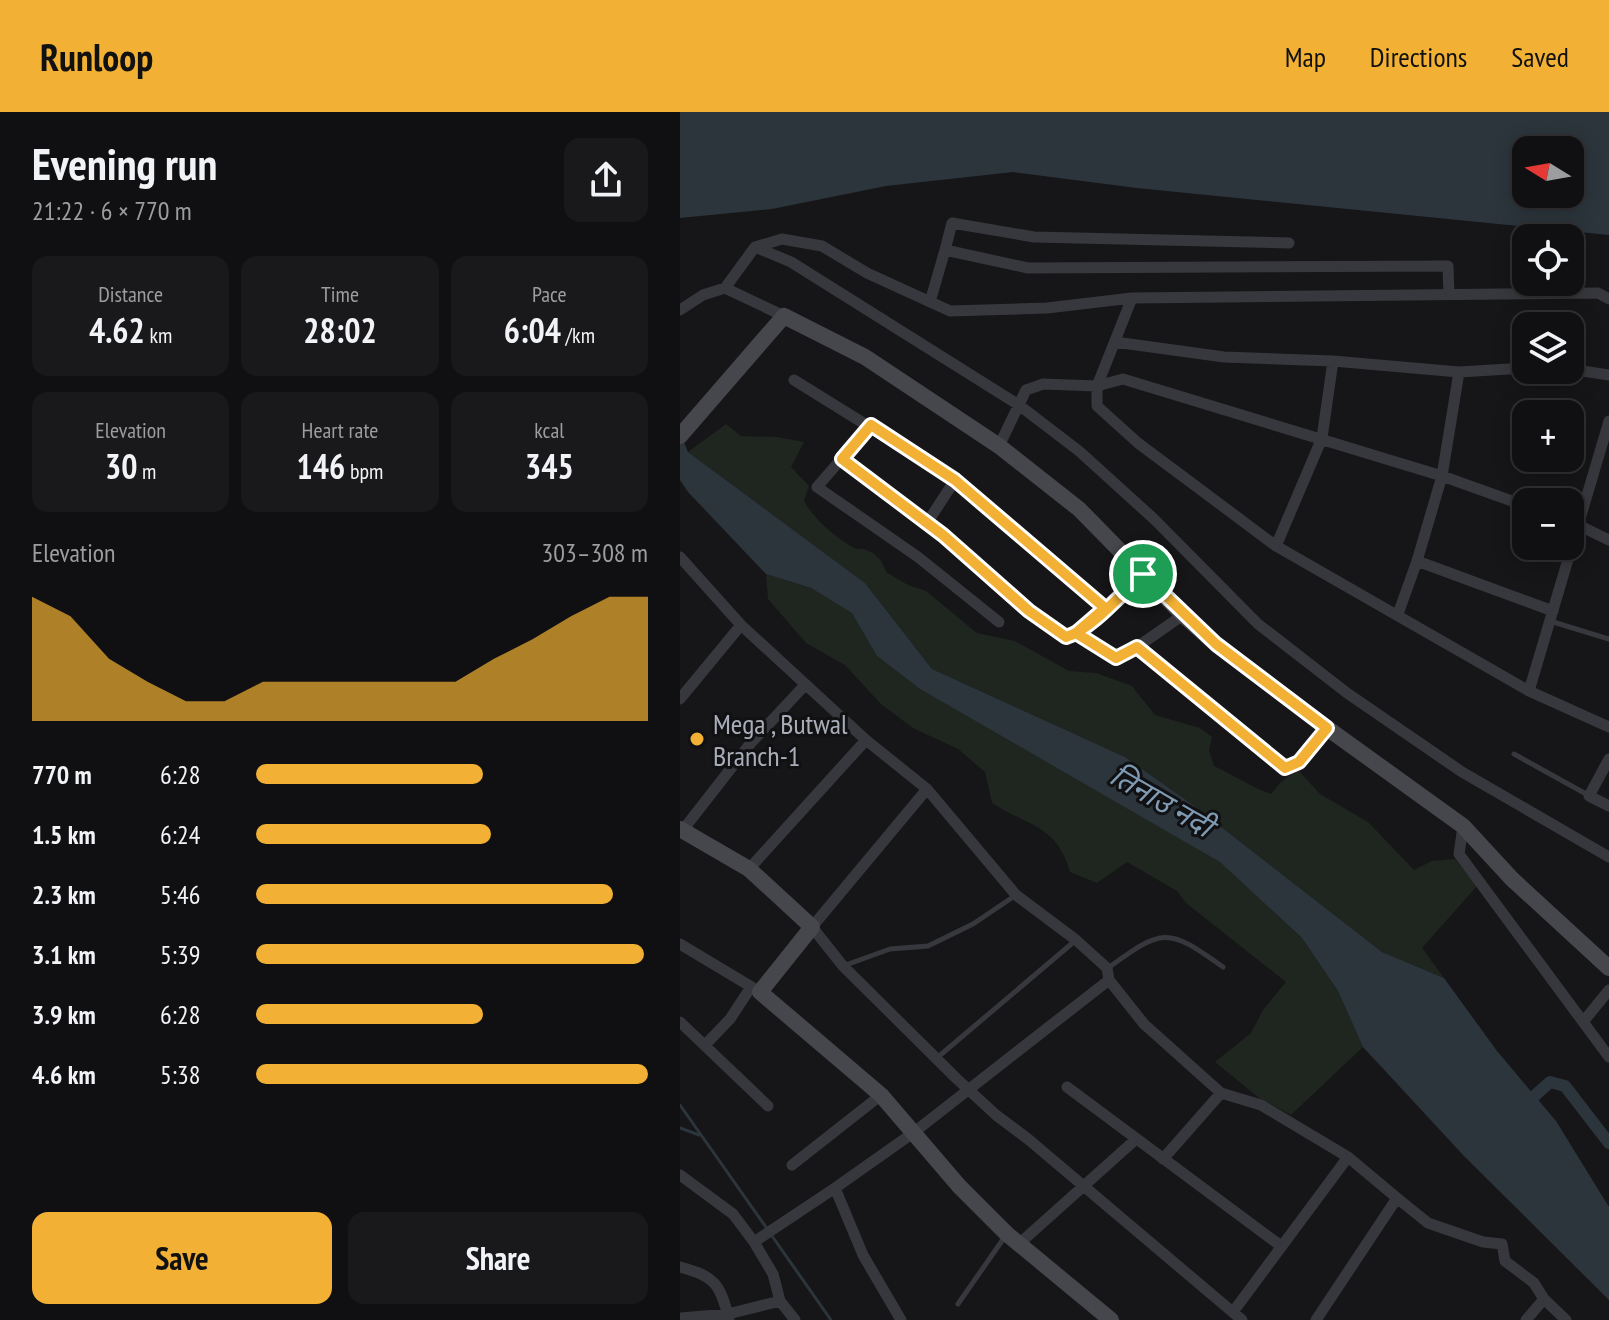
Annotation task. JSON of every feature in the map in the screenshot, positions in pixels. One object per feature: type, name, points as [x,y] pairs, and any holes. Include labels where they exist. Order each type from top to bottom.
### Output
[{"type":"main road","points":[[680,436],[784,316],[865,357],[999,446],[1079,509],[1183,615],[1216,644],[1463,826],[1512,879],[1609,968]]},
{"type":"main road","points":[[681,830],[749,869],[812,927],[756,989],[881,1095],[959,1186],[1013,1239],[1111,1320]]},
{"type":"street","points":[[930,302],[952,223],[1034,237],[1289,243]]},
{"type":"street","points":[[680,310],[703,295],[725,288],[755,247],[782,239],[822,246],[867,273],[950,311],[1047,308],[1132,298],[1598,293],[1609,299]]},
{"type":"street","points":[[755,247],[791,262],[1019,405],[1079,451],[1154,519],[1258,624],[1347,693],[1462,772],[1609,857]]},
{"type":"street","points":[[945,250],[1028,268],[1448,266],[1449,295]]},
{"type":"street","points":[[725,288],[784,316]]},
{"type":"street","points":[[1132,298],[1097,386],[1097,406],[1138,443],[1276,546],[1529,691],[1609,727]]},
{"type":"street","points":[[1115,342],[1224,357],[1333,361],[1459,372],[1512,369]]},
{"type":"street","points":[[1276,546],[1322,438],[1333,361]]},
{"type":"street","points":[[1584,371],[1609,375]]},
{"type":"street","points":[[1398,614],[1442,476],[1459,372]]},
{"type":"street","points":[[999,446],[1026,390],[1043,384],[1097,386],[1123,379],[1322,438],[1512,501]]},
{"type":"street","points":[[794,380],[871,425],[955,480],[1105,608]]},
{"type":"street","points":[[871,425],[817,487],[918,557],[999,622]]},
{"type":"street","points":[[1584,495],[1608,427]]},
{"type":"street","points":[[842,459],[927,523],[1029,611],[1066,637],[1076,633],[1143,574]]},
{"type":"street","points":[[927,523],[955,480]]},
{"type":"street","points":[[1584,528],[1609,540]]},
{"type":"street","points":[[681,560],[741,625],[805,685],[927,789],[1016,895],[1076,940],[1108,974],[1144,1024],[1221,1093],[1261,1105],[1348,1157],[1428,1223],[1483,1242],[1502,1244],[1505,1261],[1534,1283],[1544,1299],[1566,1320]]},
{"type":"street","points":[[1529,691],[1565,560]]},
{"type":"street","points":[[1417,561],[1551,616]]},
{"type":"street","points":[[1076,633],[1116,658],[1183,615]]},
{"type":"street","points":[[680,699],[741,625]]},
{"type":"street","points":[[1137,647],[1285,768],[1299,762],[1327,728]]},
{"type":"street","points":[[681,830],[750,744],[805,685]]},
{"type":"street","points":[[749,869],[866,740]]},
{"type":"street","points":[[1609,759],[1589,796],[1609,806]]},
{"type":"street","points":[[927,789],[812,927],[843,966],[967,1088],[1238,1316],[1281,1246],[1348,1157]]},
{"type":"street","points":[[1463,826],[1459,854],[1609,1057]]},
{"type":"street","points":[[680,944],[756,989],[706,1044]]},
{"type":"street","points":[[754,1242],[913,1133],[1108,974]]},
{"type":"street","points":[[1583,1022],[1609,990]]},
{"type":"street","points":[[680,1022],[768,1106]]},
{"type":"street","points":[[1067,1087],[1281,1246]]},
{"type":"street","points":[[1163,1159],[1221,1093]]},
{"type":"street","points":[[792,1165],[881,1095]]},
{"type":"street","points":[[1013,1239],[1083,1187],[1135,1140]]},
{"type":"street","points":[[682,1180],[733,1214],[773,1274],[780,1301],[795,1320]]},
{"type":"street","points":[[835,1188],[863,1255],[901,1320]]},
{"type":"street","points":[[1316,1320],[1397,1198]]},
{"type":"street","points":[[680,1267],[708,1276],[715,1283],[728,1317]]},
{"type":"street","points":[[1526,1320],[1544,1299]]},
{"type":"street","points":[[680,1318],[728,1317],[780,1301]]},
{"type":"lane","points":[[1551,616],[1609,639]]},
{"type":"lane","points":[[1514,754],[1589,796]]},
{"type":"lane","points":[[843,966],[890,949],[928,946],[973,924],[1016,895]]},
{"type":"lane","points":[[1108,974],[1140,945],[1159,936],[1175,937],[1223,967]]},
{"type":"lane","points":[[937,1057],[1076,940]]},
{"type":"lane","points":[[958,1304],[1013,1239]]},
{"type":"shaded area","points":[[726,424],[741,436],[777,437],[804,442],[791,467],[809,486],[804,501],[820,521],[854,548],[873,553],[886,572],[926,591],[977,633],[1015,641],[1069,671],[1096,673],[1132,686],[1155,715],[1200,728],[1212,737],[1209,751],[1214,766],[1271,794],[1282,781],[1298,770],[1320,794],[1368,822],[1414,870],[1432,861],[1455,859],[1477,886],[1422,948],[1444,978],[1382,952],[1193,805],[1125,757],[932,669],[865,583],[688,452]]},
{"type":"shaded area","points":[[766,574],[811,588],[853,613],[877,656],[920,689],[1220,861],[1302,938],[1338,991],[1363,1047],[1291,1115],[1259,1098],[1215,1062],[1251,1033],[1263,1010],[1286,982],[1186,903],[1177,891],[1127,862],[1097,883],[1070,872],[1058,845],[1049,836],[992,803],[985,772],[958,749],[913,728],[881,704],[845,665],[806,643],[768,599]]},
{"type":"water","points":[[680,112],[1609,112],[1609,235],[1584,233],[1584,224],[1512,225],[1137,188],[1013,172],[886,186],[772,209],[680,218]]},
{"type":"water","name":"तिनाउ नदी","points":[[680,432],[688,452],[865,583],[932,669],[1125,757],[1193,805],[1382,952],[1444,978],[1497,1051],[1556,1121],[1609,1207],[1609,1300],[1464,1156],[1363,1047],[1338,991],[1302,938],[1220,862],[920,689],[877,656],[852,613],[811,588],[766,574],[680,480]]},
{"type":"waterway","points":[[1531,1099],[1550,1082],[1565,1086],[1609,1143]]},
{"type":"waterway","points":[[680,1105],[768,1230]]},
{"type":"waterway","points":[[680,1128],[699,1135]]},
{"type":"waterway","points":[[772,1236],[831,1320]]},
{"type":"place","name":"Mega , Butwal Branch-1","points":[[697,739]]},
{"type":"route","points":[[1143,574],[1105,608],[1076,633],[1066,637],[1029,611],[943,535],[842,459],[871,425],[955,480],[1105,608],[1076,633],[1116,658],[1137,647],[1261,751],[1285,768],[1299,762],[1327,728],[1216,644],[1143,574]]}]
